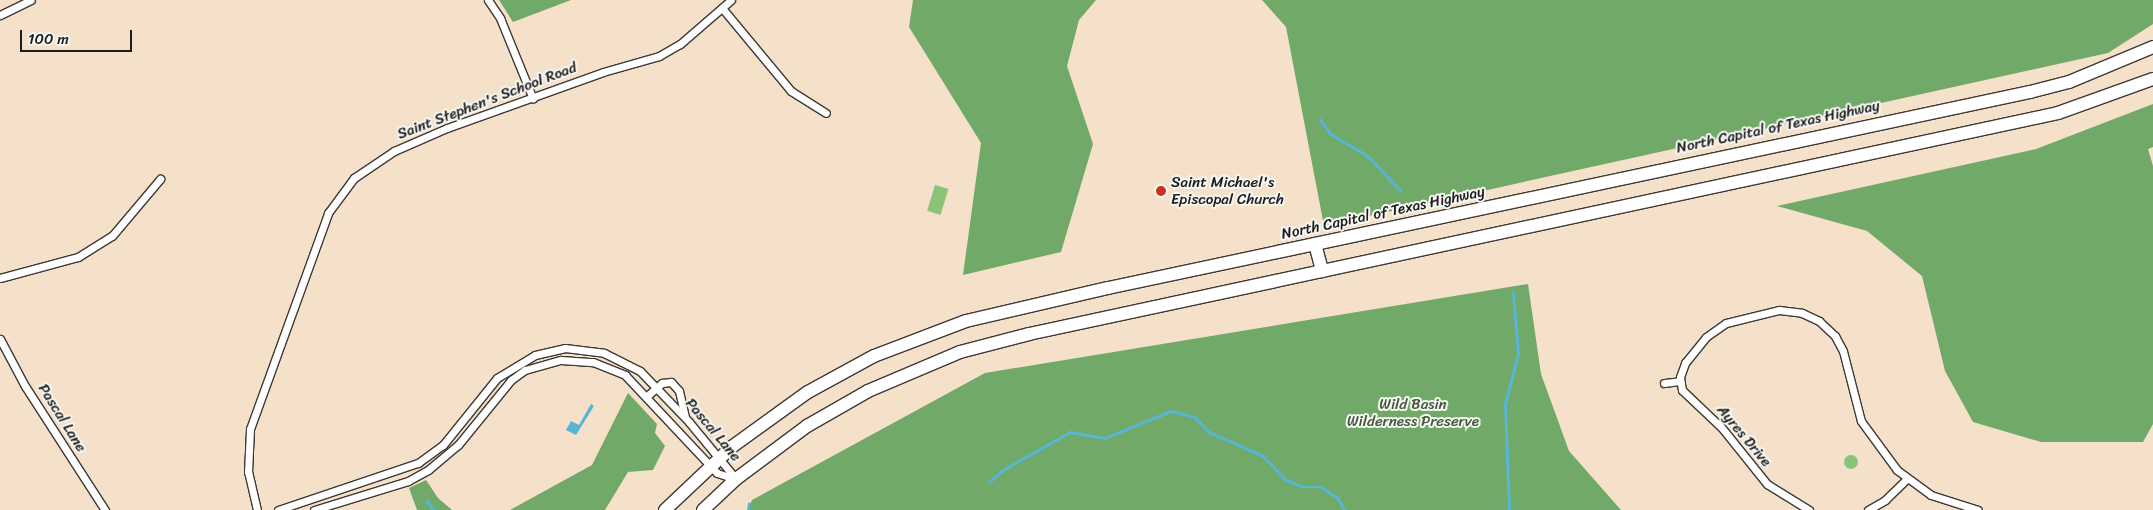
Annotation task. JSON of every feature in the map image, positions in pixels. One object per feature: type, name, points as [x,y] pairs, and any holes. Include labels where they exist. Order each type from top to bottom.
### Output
[{"type":"highway","name":"North Capital of Texas Highway","points":[[665,510],[714,461],[769,418],[821,384],[928,334],[1034,304],[2030,92],[2069,82],[2153,47]]},
{"type":"highway","points":[[703,510],[736,479],[827,414],[868,391],[933,362],[1030,334],[2058,112],[2153,79]]},
{"type":"highway","points":[[1315,244],[1322,272]]},
{"type":"street","points":[[0,15],[31,0]]},
{"type":"street","points":[[488,0],[500,18],[533,100]]},
{"type":"street","name":"Saint Stephen's School Road","points":[[257,510],[248,472],[250,429],[328,213],[354,178],[394,151],[450,127],[533,100],[671,50],[731,0]]},
{"type":"street","points":[[722,8],[792,91],[826,112]]},
{"type":"street","points":[[0,278],[78,257],[112,236],[160,179]]},
{"type":"street","points":[[1664,384],[1680,381],[1683,367],[1691,355],[1710,333],[1726,323],[1770,311],[1807,314],[1826,326],[1838,341],[1861,421],[1906,480],[1936,498],[1978,510]]},
{"type":"street","name":"Pascal Lane","points":[[0,339],[20,379],[105,510]]},
{"type":"street","name":"Pascal Lane","points":[[278,510],[418,463],[443,445],[497,378],[535,355],[555,349],[586,349],[611,356],[640,370],[658,386],[689,422],[714,461],[720,475],[736,479]]},
{"type":"street","points":[[535,355],[538,365]]},
{"type":"street","name":"Pascal Lane","points":[[314,510],[408,481],[428,470],[444,460],[511,380],[538,365],[561,360],[593,362],[609,367],[632,380],[714,461],[736,479]]},
{"type":"street","points":[[632,380],[640,370]]},
{"type":"street","points":[[647,396],[667,381],[675,385],[689,422]]},
{"type":"street","name":"Ayres Drive","points":[[1680,381],[1684,392],[1719,424],[1766,483],[1809,510]]},
{"type":"street","points":[[472,408],[480,416]]},
{"type":"street","points":[[1868,510],[1885,500],[1906,480]]},
{"type":"green space","points":[[499,0],[571,0],[513,22]]},
{"type":"green space","points":[[913,0],[1096,0],[1079,20],[1067,66],[1093,144],[1061,252],[963,275],[981,143],[909,27]]},
{"type":"green space","points":[[1262,0],[2153,0],[2153,24],[2108,53],[1324,226],[1286,27]]},
{"type":"green space","points":[[2153,104],[2153,147],[2148,149],[2153,166],[2153,424],[2143,442],[2041,442],[1973,422],[1945,371],[1922,276],[1867,231],[1777,206],[2036,149]]},
{"type":"green space","points":[[935,185],[948,189],[940,215],[927,211]]},
{"type":"green space","name":"Wild Basin Wilderness Preserve","points":[[1528,284],[1541,374],[1569,451],[1621,510],[748,510],[752,500],[985,373]]},
{"type":"green space","points":[[628,393],[657,424],[655,433],[665,446],[653,470],[628,472],[605,510],[510,510],[592,465]]},
{"type":"green space","points":[[1848,455],[1854,455],[1858,462],[1854,469],[1848,469],[1844,465],[1844,459]]},
{"type":"green space","points":[[426,480],[438,498],[452,510],[417,510],[409,488]]},
{"type":"water","points":[[591,404],[594,406],[576,435],[566,430],[571,421],[579,425]]},
{"type":"waterway","points":[[1320,119],[1331,134],[1368,156],[1401,191]]},
{"type":"waterway","points":[[1509,510],[1505,404],[1518,354],[1513,293]]},
{"type":"waterway","points":[[989,482],[1003,470],[1070,432],[1105,438],[1171,411],[1195,417],[1209,432],[1262,455],[1286,480],[1303,487],[1321,487],[1338,498],[1345,510]]},
{"type":"waterway","points":[[427,501],[434,510]]},
{"type":"waterway","points":[[748,510],[749,504]]},
{"type":"place","name":"Saint Michael's Episcopal Church","points":[[1161,191]]}]
